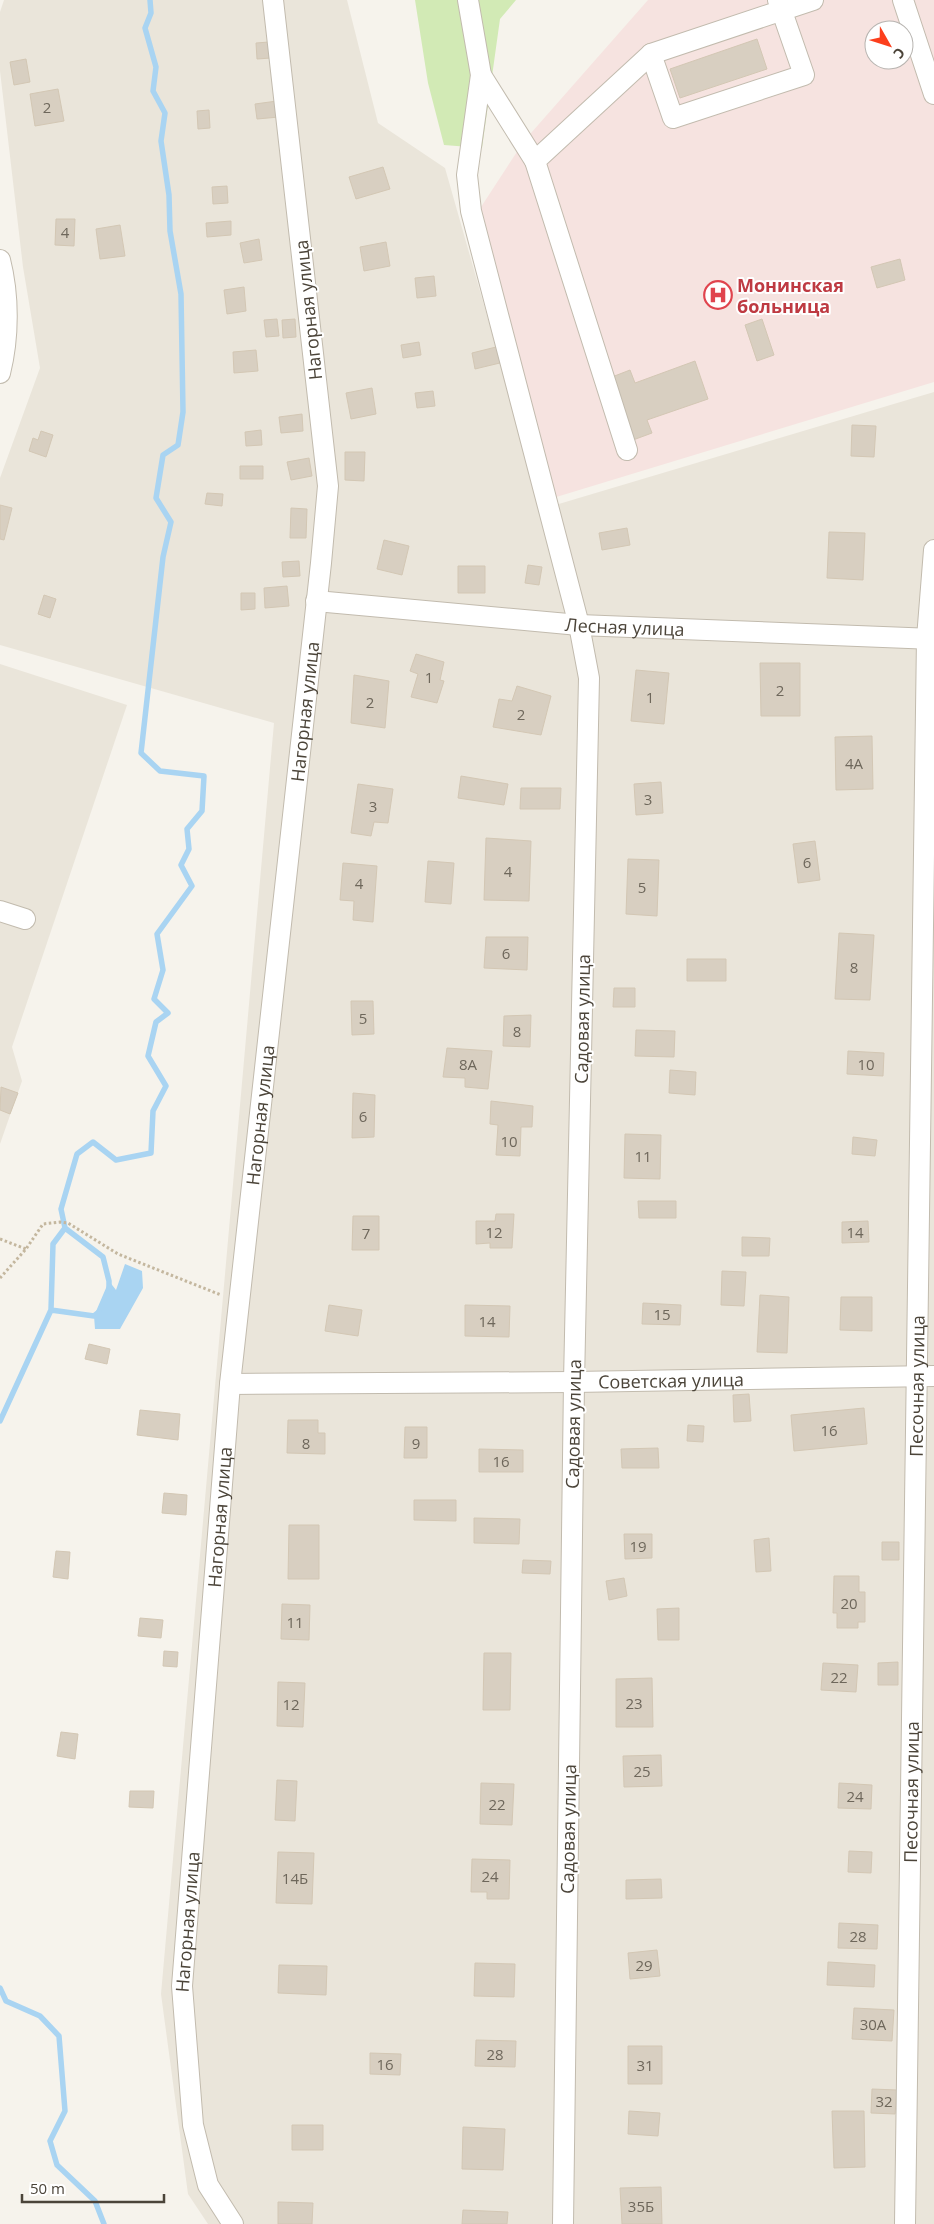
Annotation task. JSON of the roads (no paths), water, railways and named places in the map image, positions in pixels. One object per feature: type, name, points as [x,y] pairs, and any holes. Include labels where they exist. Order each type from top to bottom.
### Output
[{"type":"street","name":"Нагорная улица","points":[[233,2224],[208,2185],[193,2125],[182,1986],[230,1384],[328,486],[273,0]]},
{"type":"street","points":[[468,0],[481,74],[534,160],[627,450]]},
{"type":"street","points":[[534,160],[652,54],[779,5],[813,0]]},
{"type":"street","points":[[902,0],[934,94]]},
{"type":"street","points":[[652,54],[673,118],[804,75],[779,5]]},
{"type":"street","name":"Садовая улица","points":[[481,74],[467,175],[471,211],[579,625],[590,678],[574,1382],[562,2224]]},
{"type":"street","points":[[0,260],[3,272],[6,311],[5,354],[0,373]]},
{"type":"street","name":"Песочная улица","points":[[905,2224],[925,1376],[931,639],[934,550]]},
{"type":"street","name":"Лесная улица","points":[[316,601],[579,625],[931,639]]},
{"type":"street","points":[[0,911],[25,919]]},
{"type":"street","name":"Советская улица","points":[[230,1384],[574,1382],[925,1376]]},
{"type":"water","points":[[125,1264],[142,1271],[143,1288],[120,1329],[95,1329],[94,1316],[109,1281],[116,1290]]},
{"type":"waterway","points":[[0,1421],[51,1310],[53,1244],[65,1228],[61,1209],[77,1154],[93,1142],[116,1160],[151,1153],[153,1111],[166,1086],[148,1056],[156,1022],[168,1013],[154,999],[163,970],[157,934],[192,886],[181,865],[189,849],[187,829],[202,811],[204,776],[160,771],[141,753],[163,557],[171,522],[156,498],[163,455],[178,445],[183,412],[181,294],[170,231],[169,195],[161,141],[165,113],[153,91],[156,67],[145,28],[151,13],[150,0]]},
{"type":"waterway","points":[[65,1228],[103,1257],[109,1288]]},
{"type":"waterway","points":[[51,1310],[94,1316],[99,1312]]},
{"type":"waterway","points":[[0,1988],[6,2001],[40,2016],[59,2036],[65,2111],[50,2141],[57,2165],[95,2201],[104,2224]]},
{"type":"place","name":"Монинская больница","points":[[718,295]]}]
